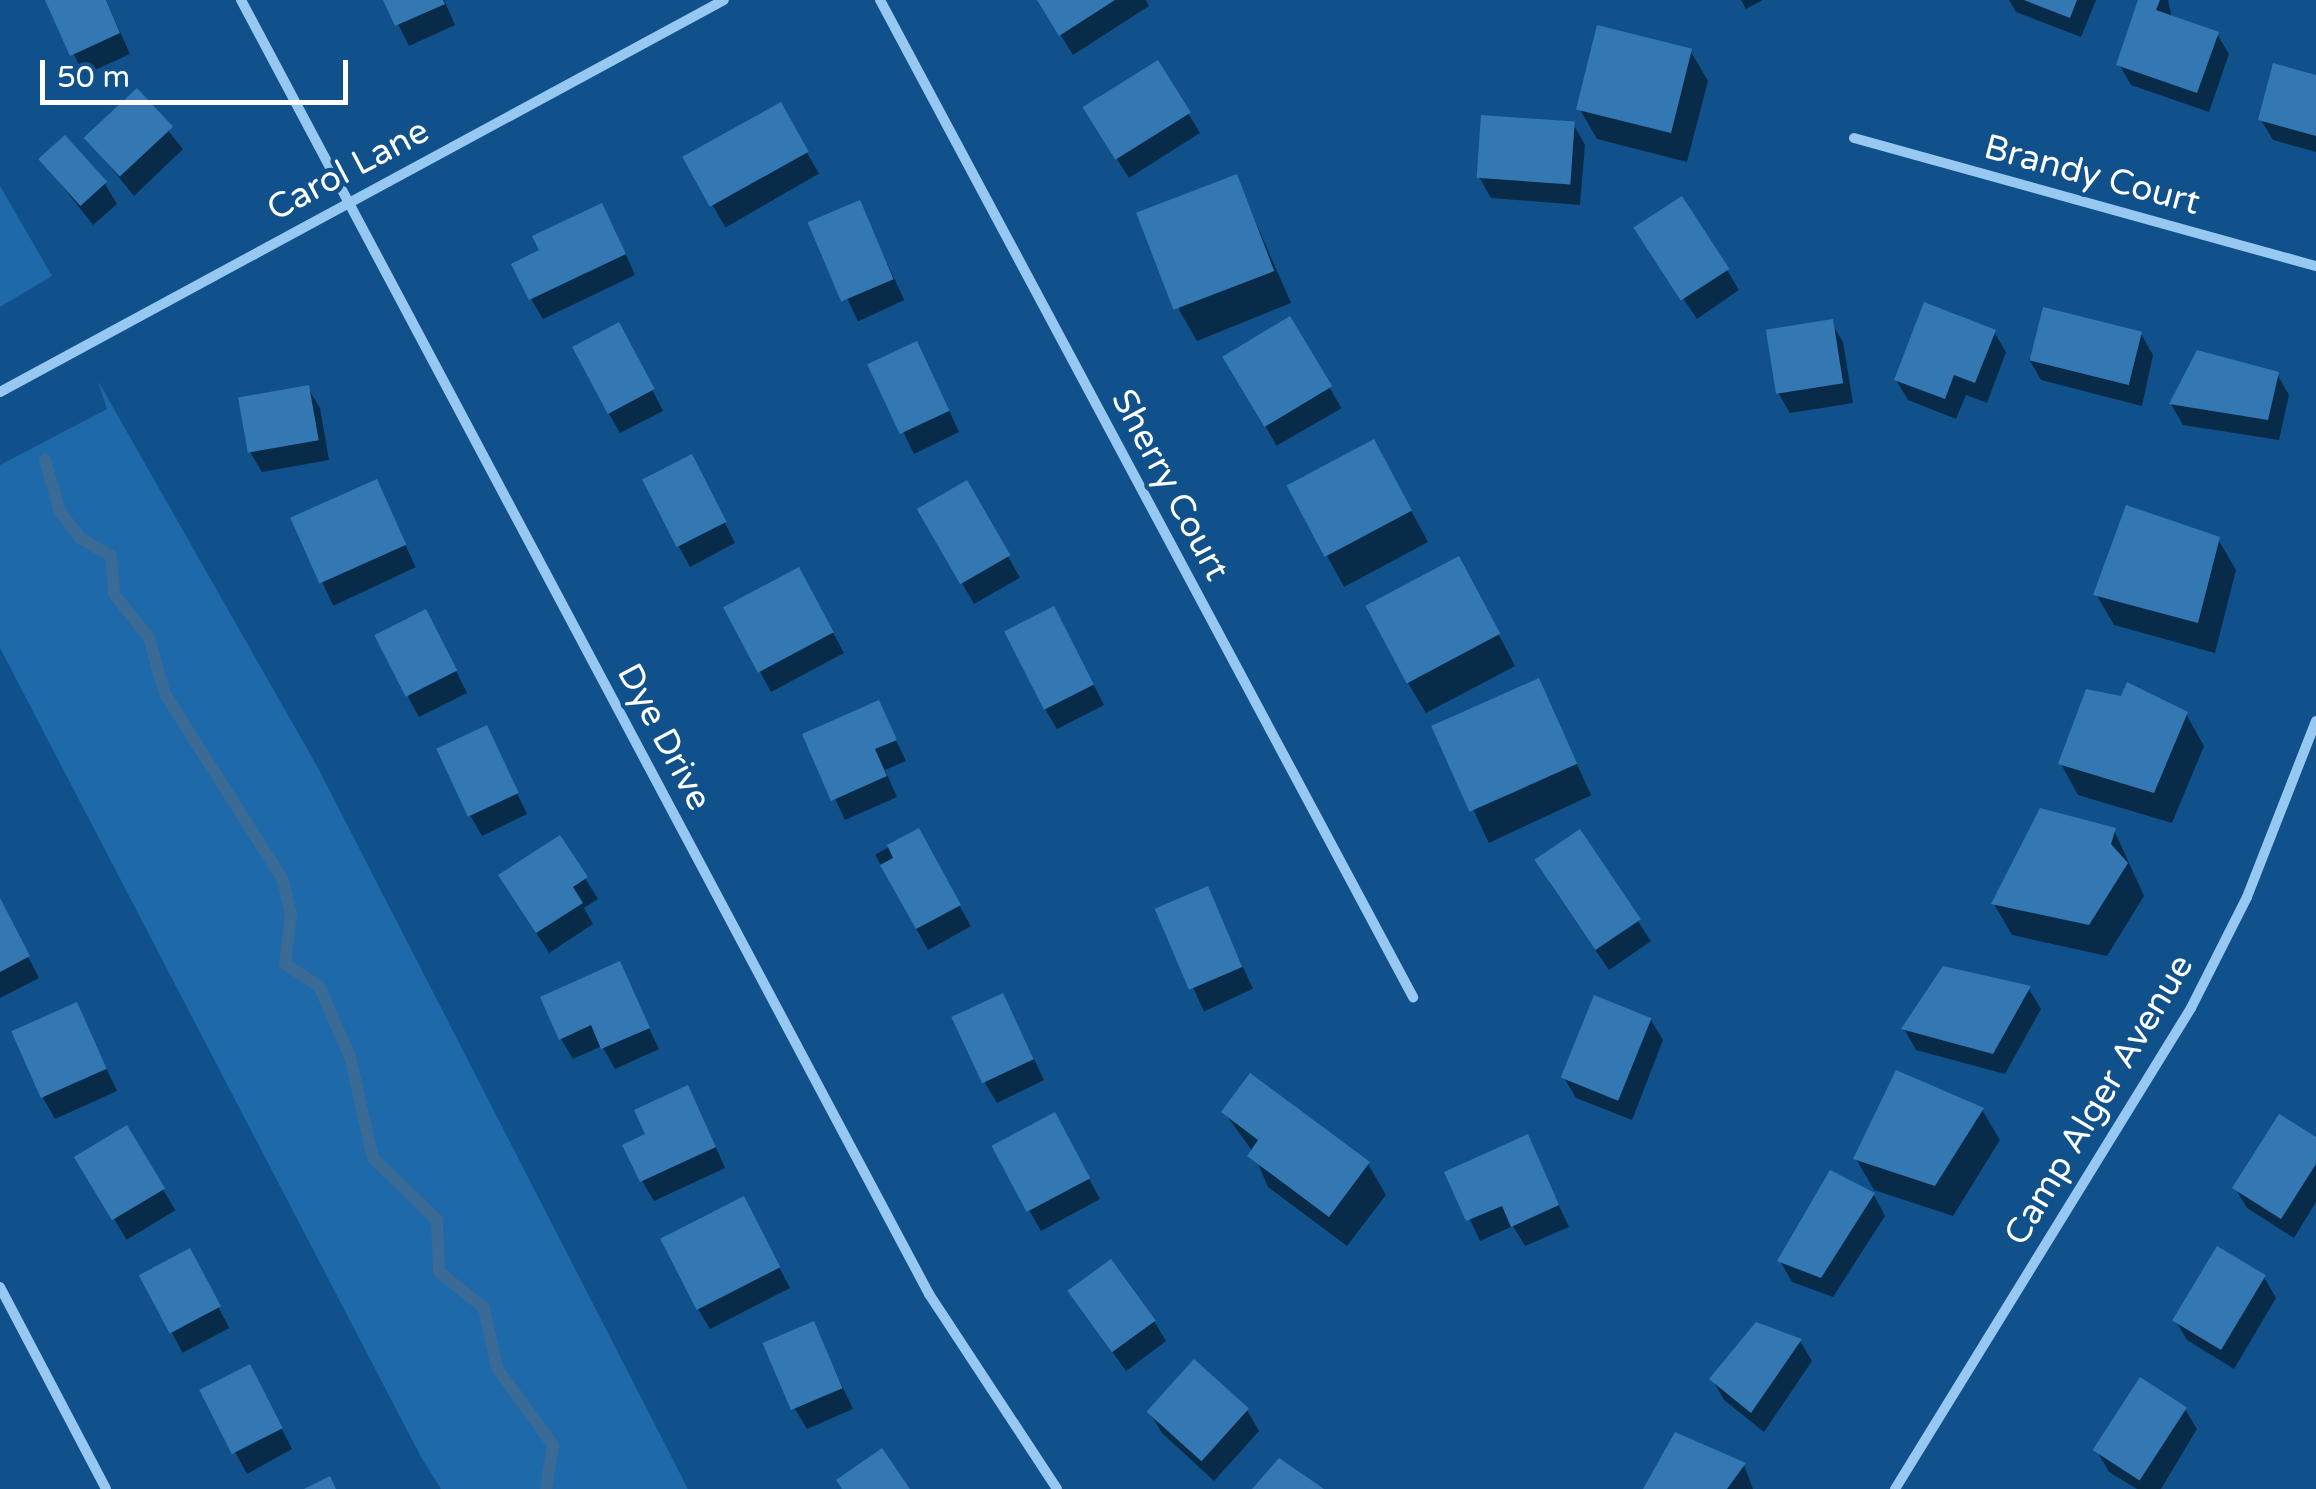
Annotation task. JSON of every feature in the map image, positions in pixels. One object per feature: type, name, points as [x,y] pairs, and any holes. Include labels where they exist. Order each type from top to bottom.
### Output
[{"type":"street","name":"Dye Drive","points":[[241,0],[929,1294],[1058,1489]]},
{"type":"street","name":"Carol Lane","points":[[0,392],[724,0]]},
{"type":"street","name":"Sherry Court","points":[[880,0],[1412,997]]},
{"type":"street","name":"Brandy Court","points":[[1854,138],[2316,266]]},
{"type":"street","name":"Camp Alger Avenue","points":[[1896,1489],[2191,1008],[2247,897],[2316,721]]},
{"type":"street","points":[[0,1287],[106,1489]]},
{"type":"shaded area","points":[[0,186],[52,276],[0,307]]},
{"type":"shaded area","points":[[98,381],[318,768],[688,1489],[441,1489],[421,1457],[0,648],[0,465],[107,409]]},
{"type":"building","points":[[45,0],[106,0],[120,33],[70,56]]},
{"type":"building","points":[[383,0],[443,0],[445,4],[395,26]]},
{"type":"building","points":[[1037,0],[1115,0],[1059,36]]},
{"type":"building","points":[[2024,0],[2077,0],[2070,18]]},
{"type":"building","points":[[2138,0],[2160,0],[2156,10],[2219,32],[2197,93],[2116,65]]},
{"type":"building","points":[[1597,25],[1692,49],[1671,133],[1576,109]]},
{"type":"building","points":[[1158,60],[1191,113],[1115,160],[1083,107]]},
{"type":"building","points":[[2273,63],[2316,75],[2316,136],[2258,120]]},
{"type":"building","points":[[137,88],[173,127],[120,177],[84,138]]},
{"type":"building","points":[[781,102],[809,152],[710,207],[682,157]]},
{"type":"building","points":[[1481,115],[1575,122],[1570,184],[1477,178]]},
{"type":"building","points":[[65,135],[107,182],[80,206],[38,159]]},
{"type":"building","points":[[1237,174],[1274,271],[1173,310],[1136,213]]},
{"type":"building","points":[[1682,196],[1729,269],[1681,301],[1633,228]]},
{"type":"building","points":[[860,200],[894,279],[841,301],[808,222]]},
{"type":"building","points":[[602,203],[626,254],[529,300],[511,264],[539,250],[532,236]]},
{"type":"building","points":[[1924,302],[1996,330],[1975,383],[1954,375],[1945,399],[1894,380]]},
{"type":"building","points":[[2043,307],[2142,332],[2129,385],[2030,360]]},
{"type":"building","points":[[1290,316],[1332,386],[1265,427],[1222,357]]},
{"type":"building","points":[[1833,319],[1843,383],[1776,394],[1766,330]]},
{"type":"building","points":[[619,322],[655,389],[608,414],[572,347]]},
{"type":"building","points":[[917,341],[950,411],[900,434],[867,364]]},
{"type":"building","points":[[2197,350],[2279,372],[2268,420],[2169,404]]},
{"type":"building","points":[[309,385],[319,440],[248,453],[238,398]]},
{"type":"building","points":[[1374,439],[1412,511],[1325,557],[1287,485]]},
{"type":"building","points":[[692,454],[727,522],[677,547],[642,479]]},
{"type":"building","points":[[377,479],[406,545],[319,583],[290,518]]},
{"type":"building","points":[[967,480],[1010,555],[960,584],[917,509]]},
{"type":"building","points":[[2126,505],[2220,537],[2198,623],[2093,595]]},
{"type":"building","points":[[1459,556],[1500,634],[1407,683],[1365,606]]},
{"type":"building","points":[[799,567],[834,632],[758,673],[723,607]]},
{"type":"building","points":[[1054,606],[1094,684],[1044,710],[1004,631]]},
{"type":"building","points":[[426,609],[457,670],[406,697],[374,635]]},
{"type":"building","points":[[1539,678],[1577,764],[1469,812],[1431,726]]},
{"type":"building","points":[[2127,682],[2188,712],[2154,793],[2058,764],[2086,689],[2121,696]]},
{"type":"building","points":[[879,700],[897,740],[875,749],[887,776],[831,801],[802,734]]},
{"type":"building","points":[[487,725],[519,793],[468,817],[436,749]]},
{"type":"building","points":[[2040,808],[2116,828],[2111,844],[2128,863],[2089,925],[1991,904]]},
{"type":"building","points":[[919,828],[961,905],[916,929],[880,865],[893,858],[887,845]]},
{"type":"building","points":[[1580,829],[1641,919],[1595,950],[1534,860]]},
{"type":"building","points":[[560,835],[588,877],[573,887],[583,903],[536,933],[498,875]]},
{"type":"building","points":[[1208,886],[1242,967],[1189,990],[1155,909]]},
{"type":"building","points":[[0,898],[30,956],[0,972]]},
{"type":"building","points":[[620,961],[650,1028],[601,1049],[591,1025],[559,1040],[540,997]]},
{"type":"building","points":[[1943,966],[2031,986],[1993,1054],[1901,1029]]},
{"type":"building","points":[[1003,993],[1034,1059],[982,1083],[951,1017]]},
{"type":"building","points":[[1594,995],[1651,1018],[1618,1101],[1561,1078]]},
{"type":"building","points":[[77,1002],[107,1069],[41,1098],[11,1031]]},
{"type":"building","points":[[1896,1070],[1984,1108],[1935,1186],[1853,1159]]},
{"type":"building","points":[[1250,1073],[1370,1162],[1329,1217],[1247,1156],[1258,1140],[1221,1112]]},
{"type":"building","points":[[688,1085],[716,1147],[640,1182],[622,1145],[645,1134],[634,1110]]},
{"type":"building","points":[[1055,1112],[1090,1178],[1027,1212],[991,1146]]},
{"type":"building","points":[[2279,1114],[2316,1137],[2316,1164],[2281,1219],[2232,1188]]},
{"type":"building","points":[[127,1125],[165,1188],[112,1220],[74,1157]]},
{"type":"building","points":[[1528,1134],[1559,1205],[1511,1227],[1502,1206],[1466,1221],[1444,1172]]},
{"type":"building","points":[[1830,1170],[1875,1193],[1821,1278],[1777,1261]]},
{"type":"building","points":[[744,1196],[780,1267],[697,1310],[660,1239]]},
{"type":"building","points":[[2217,1246],[2266,1275],[2221,1350],[2172,1321]]},
{"type":"building","points":[[190,1248],[221,1306],[170,1334],[139,1275]]},
{"type":"building","points":[[1111,1259],[1156,1320],[1112,1352],[1067,1291]]},
{"type":"building","points":[[814,1321],[843,1388],[791,1410],[762,1343]]},
{"type":"building","points":[[1756,1322],[1802,1339],[1751,1413],[1709,1379]]},
{"type":"building","points":[[1194,1359],[1249,1409],[1201,1461],[1146,1412]]},
{"type":"building","points":[[250,1364],[283,1428],[232,1454],[199,1390]]},
{"type":"building","points":[[2140,1377],[2187,1407],[2140,1480],[2093,1450]]},
{"type":"building","points":[[1675,1432],[1746,1463],[1727,1489],[1643,1489]]},
{"type":"building","points":[[882,1448],[910,1489],[842,1489],[836,1480]]},
{"type":"building","points":[[1279,1458],[1324,1489],[1252,1489]]},
{"type":"building","points":[[330,1476],[336,1489],[304,1489]]},
{"type":"waterway","points":[[45,460],[60,512],[80,538],[111,556],[114,594],[149,638],[165,694],[283,880],[291,914],[285,964],[319,986],[350,1057],[373,1158],[437,1220],[439,1272],[484,1308],[497,1368],[553,1445],[546,1489]]}]
